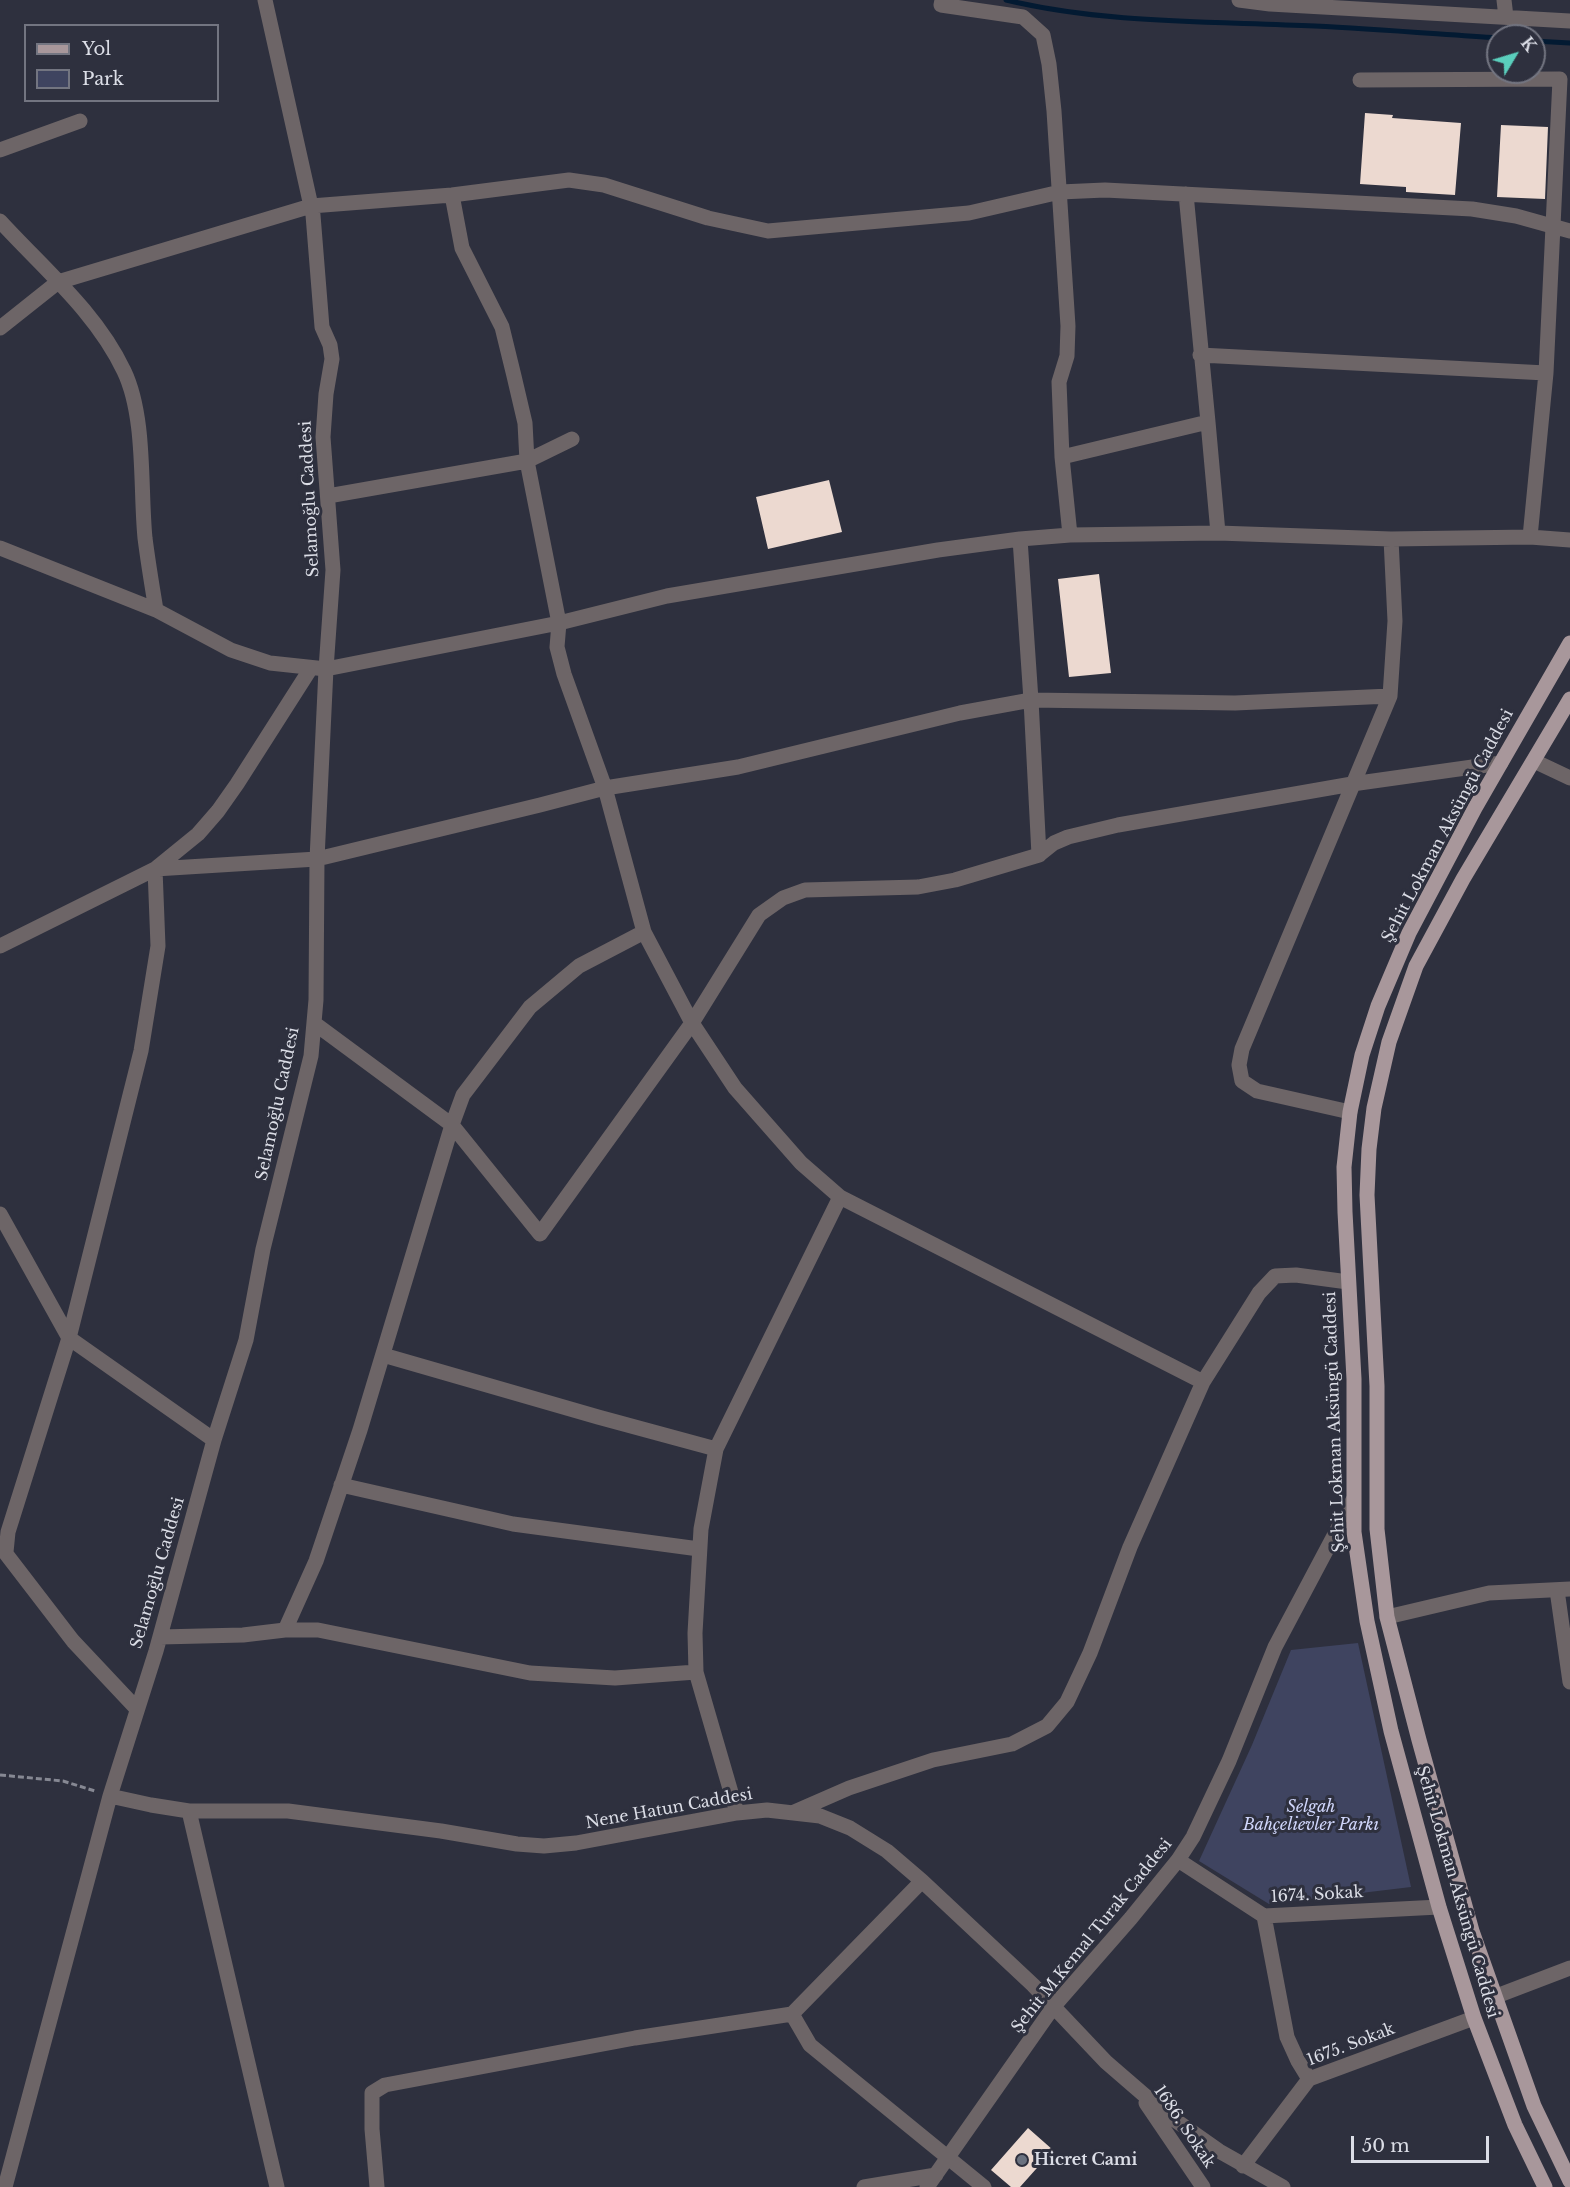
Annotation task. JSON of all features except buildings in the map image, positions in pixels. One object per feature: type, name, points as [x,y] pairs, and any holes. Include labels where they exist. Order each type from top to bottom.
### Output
[{"type":"main road","name":"Şehit Lokman Aksüngü Caddesi","points":[[1545,2187],[1515,2125],[1474,2018],[1439,1907],[1391,1731],[1367,1621],[1354,1533],[1354,1379],[1344,1167],[1350,1112],[1362,1054],[1378,1006],[1409,933],[1501,763],[1570,643]]},
{"type":"main road","name":"Şehit Lokman Aksüngü Caddesi","points":[[1568,2175],[1534,2106],[1472,1931],[1387,1617],[1377,1528],[1377,1386],[1367,1195],[1374,1108],[1389,1041],[1416,966],[1463,879],[1570,699]]},
{"type":"street","name":"Selamoğlu Caddesi","points":[[4,2187],[110,1796],[160,1637],[214,1440],[246,1340],[263,1249],[310,1056],[314,1023],[319,669],[333,570],[323,437],[326,394],[332,359],[330,345],[322,327],[311,206],[265,0]]},
{"type":"street","points":[[1239,0],[1570,21]]},
{"type":"street","points":[[1504,0],[1506,17]]},
{"type":"street","points":[[941,3],[1023,17],[1043,35],[1049,64],[1060,192],[1068,326],[1067,356],[1059,382],[1062,457],[1070,535]]},
{"type":"street","points":[[1360,80],[1560,79],[1546,373],[1530,537]]},
{"type":"street","points":[[0,150],[80,122]]},
{"type":"street","points":[[0,328],[58,282],[311,206],[452,195],[569,180],[604,185],[708,218],[768,231],[969,213],[1060,192],[1106,190],[1472,209],[1516,216],[1570,231]]},
{"type":"street","points":[[1186,194],[1218,533]]},
{"type":"street","points":[[452,195],[462,248],[502,327],[525,423],[527,460],[559,623],[557,647],[564,674],[605,788],[645,932],[692,1023],[735,1088],[801,1163],[840,1197],[1203,1382]]},
{"type":"street","points":[[0,221],[82,306],[104,335],[125,373],[135,404],[146,539],[156,610]]},
{"type":"street","points":[[1200,355],[1546,373]]},
{"type":"street","points":[[1062,457],[1208,422]]},
{"type":"street","points":[[328,496],[527,460],[572,439]]},
{"type":"street","points":[[0,548],[156,610],[231,650],[270,663],[319,669],[559,623],[667,596],[938,550],[1020,539],[1070,535],[1218,533],[1391,539],[1530,537],[1570,540]]},
{"type":"street","points":[[1020,539],[1039,855]]},
{"type":"street","points":[[1350,1112],[1257,1091],[1242,1081],[1239,1065],[1242,1049],[1390,696],[1395,621],[1391,539]]},
{"type":"street","points":[[0,946],[155,869],[198,834],[218,811],[319,669]]},
{"type":"street","points":[[155,869],[317,859],[540,806],[605,788],[738,768],[960,713],[1031,699],[1235,703],[1390,696]]},
{"type":"street","points":[[1534,761],[1570,778]]},
{"type":"street","points":[[314,1023],[452,1125],[540,1234],[692,1023],[759,915],[783,898],[805,890],[918,886],[955,880],[1039,855],[1054,843],[1068,837],[1118,825],[1352,784],[1501,763]]},
{"type":"street","points":[[136,1708],[74,1641],[3,1549],[69,1338],[141,1051],[159,946],[155,869]]},
{"type":"street","points":[[285,1630],[316,1561],[383,1355],[463,1095],[530,1007],[579,966],[645,932]]},
{"type":"street","points":[[737,1813],[696,1672],[695,1633],[699,1549],[716,1449],[840,1197]]},
{"type":"street","points":[[0,1214],[69,1338],[214,1440]]},
{"type":"street","points":[[792,1812],[849,1788],[933,1760],[1012,1744],[1047,1726],[1067,1702],[1090,1653],[1130,1547],[1203,1382],[1259,1293],[1275,1276],[1296,1275],[1348,1282]]},
{"type":"street","points":[[383,1355],[716,1449]]},
{"type":"street","points":[[341,1485],[513,1524],[699,1549]]},
{"type":"street","name":"Şehit M.Kemal Turak Caddesi","points":[[932,2181],[1054,2006],[1131,1918],[1178,1860],[1193,1837],[1245,1726],[1275,1647],[1353,1500]]},
{"type":"street","points":[[1387,1617],[1489,1593],[1564,1589],[1570,1682]]},
{"type":"street","points":[[160,1637],[243,1635],[318,1629],[530,1673],[615,1678],[696,1672]]},
{"type":"street","name":"Nene Hatun Caddesi","points":[[110,1796],[189,1811],[288,1811],[544,1846],[576,1843],[737,1813],[766,1810],[820,1816],[850,1828],[887,1851],[922,1881],[1054,2006],[1106,2062],[1191,2133],[1283,2187]]},
{"type":"street","points":[[189,1811],[277,2187]]},
{"type":"street","name":"1674. Sokak","points":[[1178,1860],[1264,1916],[1439,1907]]},
{"type":"street","points":[[377,2187],[372,2129],[372,2093],[385,2085],[635,2038],[792,2014],[922,1881]]},
{"type":"street","points":[[1264,1916],[1287,2037],[1309,2079]]},
{"type":"street","points":[[1494,1996],[1570,1968]]},
{"type":"street","points":[[792,2014],[810,2045],[984,2187]]},
{"type":"street","name":"1675. Sokak","points":[[1244,2166],[1309,2079],[1474,2018]]},
{"type":"street","name":"1686. Sokak","points":[[1136,2088],[1203,2187]]},
{"type":"street","points":[[864,2187],[932,2181]]},
{"type":"path","points":[[0,1775],[63,1780],[110,1796]]},
{"type":"green space","name":"Selgah Bahçelievler Parkı","points":[[1358,1643],[1411,1887],[1269,1904],[1199,1861],[1252,1745],[1291,1650]]},
{"type":"waterway","points":[[1006,0],[1044,8],[1121,17],[1338,27],[1486,37]]},
{"type":"waterway","points":[[1546,42],[1570,43]]},
{"type":"place","name":"Hicret Cami","points":[[1022,2160]]}]
